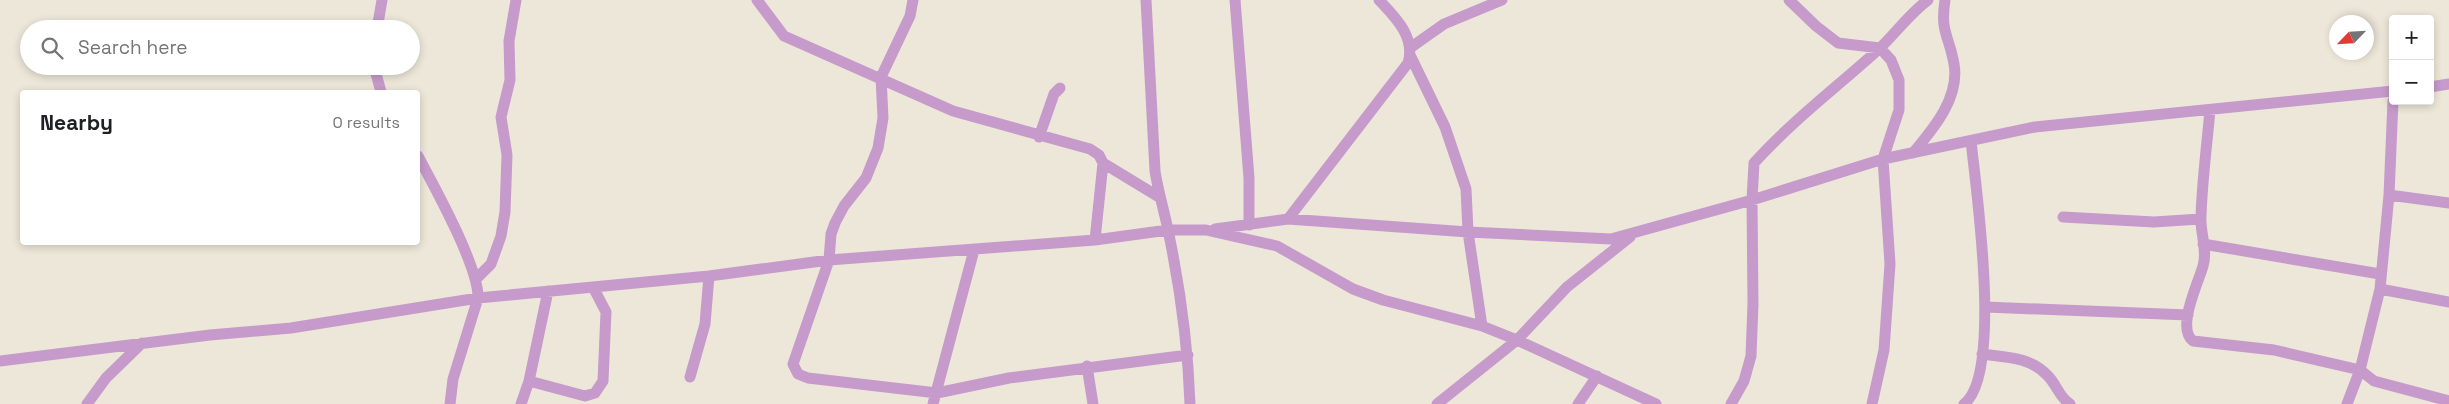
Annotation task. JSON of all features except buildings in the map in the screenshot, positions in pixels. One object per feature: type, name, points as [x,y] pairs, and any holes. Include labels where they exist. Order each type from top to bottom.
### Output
[{"type":"street","points":[[378,20],[382,0]]},
{"type":"street","points":[[476,279],[491,264],[501,236],[505,212],[507,155],[501,117],[510,80],[509,40],[516,0]]},
{"type":"street","points":[[756,0],[784,36],[881,77],[953,111],[1039,137],[1090,149],[1099,155],[1103,163],[1159,197]]},
{"type":"street","points":[[913,0],[910,16],[881,77],[883,118],[878,148],[866,178],[835,223],[831,234],[829,260],[793,364],[798,374],[808,378],[937,393],[1008,378],[1087,366],[1188,355]]},
{"type":"street","points":[[1146,0],[1152,132],[1159,197],[1168,230],[1188,355],[1190,404]]},
{"type":"street","points":[[1236,0],[1249,178],[1249,225]]},
{"type":"street","points":[[1379,0],[1406,32],[1410,52],[1445,128],[1466,189],[1468,232],[1482,326]]},
{"type":"street","points":[[1288,219],[1408,62],[1410,52],[1444,24],[1502,0]]},
{"type":"street","points":[[1789,0],[1816,26],[1838,43],[1880,48],[1891,60],[1899,80],[1899,110],[1883,159],[1890,264],[1884,350],[1872,404]]},
{"type":"street","points":[[1731,404],[1744,381],[1751,356],[1754,163],[1804,112],[1880,48],[1908,16],[1928,0]]},
{"type":"street","points":[[1913,153],[1941,119],[1953,86],[1955,67],[1942,20],[1946,0]]},
{"type":"street","points":[[376,75],[380,90]]},
{"type":"street","points":[[2434,86],[2449,84]]},
{"type":"street","points":[[1039,137],[1054,94],[1060,88]]},
{"type":"street","points":[[0,361],[142,343],[291,328],[478,298],[709,276],[829,260],[1095,240],[1168,230],[1206,230],[1288,219],[1468,232],[1611,239],[1632,235],[1752,200],[1883,159],[2035,127],[2389,91]]},
{"type":"street","points":[[2347,404],[2360,370],[2380,288],[2389,195],[2393,105]]},
{"type":"street","points":[[2210,110],[2200,219],[2206,255],[2188,315],[2185,330],[2188,337],[2193,341],[2274,350],[2360,370],[2374,381],[2449,401]]},
{"type":"street","points":[[1964,404],[1971,396],[1977,381],[1982,354],[1985,307],[1983,260],[1971,141]]},
{"type":"street","points":[[420,160],[434,186],[476,279],[478,298],[453,379],[450,404]]},
{"type":"street","points":[[1095,240],[1103,163]]},
{"type":"street","points":[[2389,195],[2449,203]]},
{"type":"street","points":[[2063,217],[2154,222],[2200,219]]},
{"type":"street","points":[[1206,230],[1276,246],[1353,289],[1383,300],[1482,326],[1517,340],[1656,404]]},
{"type":"street","points":[[1438,404],[1517,340],[1567,287],[1632,235]]},
{"type":"street","points":[[2203,244],[2380,274]]},
{"type":"street","points":[[933,404],[974,250]]},
{"type":"street","points":[[690,377],[705,324],[709,276]]},
{"type":"street","points":[[529,381],[585,396],[595,393],[604,381],[606,312],[602,300],[593,287]]},
{"type":"street","points":[[2380,288],[2449,302]]},
{"type":"street","points":[[521,404],[529,381],[548,291]]},
{"type":"street","points":[[1985,307],[2188,315]]},
{"type":"street","points":[[87,404],[106,378],[142,343]]},
{"type":"street","points":[[1982,354],[2024,360],[2048,376],[2058,392],[2070,404]]},
{"type":"street","points":[[1087,366],[1093,404]]},
{"type":"street","points":[[1578,404],[1597,376]]}]
